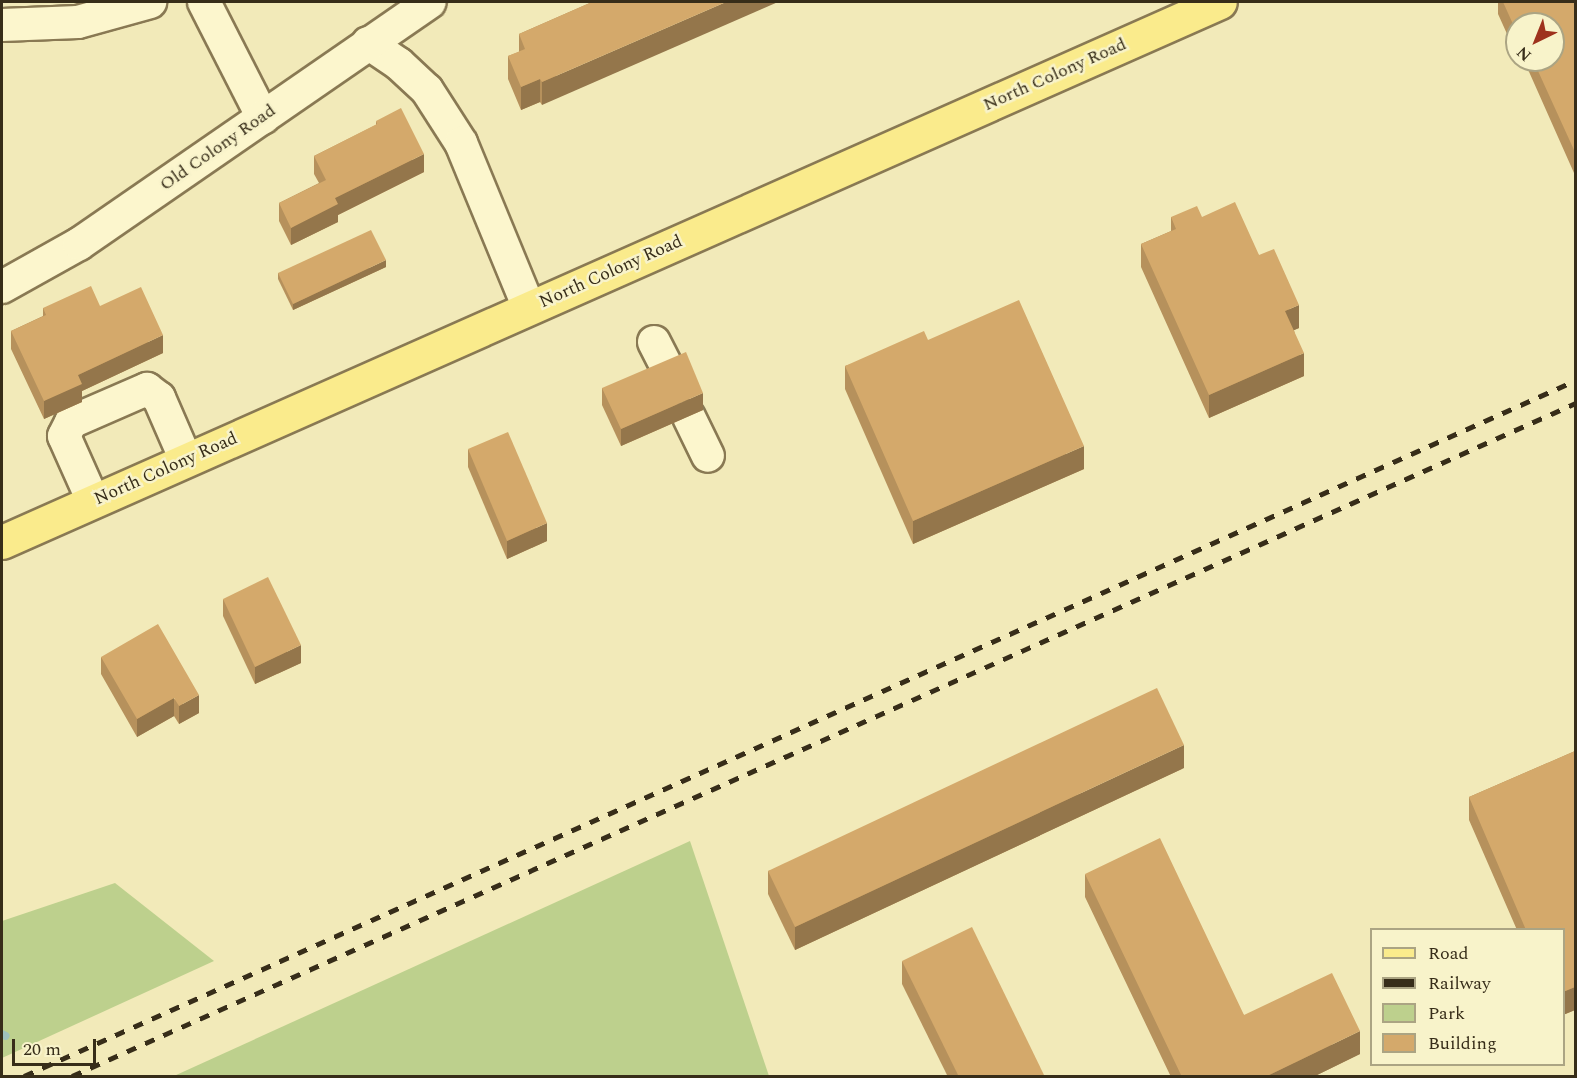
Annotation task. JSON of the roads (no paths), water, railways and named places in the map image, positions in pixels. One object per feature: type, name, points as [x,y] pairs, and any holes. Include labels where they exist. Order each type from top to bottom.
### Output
[{"type":"main road","name":"North Colony Road","points":[[2,542],[529,308],[1187,8],[1220,2]]},
{"type":"street","points":[[2,25],[78,21],[150,2]]},
{"type":"street","points":[[204,2],[263,118]]},
{"type":"street","name":"Old Colony Road","points":[[2,287],[79,244],[430,2]]},
{"type":"street","points":[[368,43],[399,64],[427,90],[461,143],[529,308]]},
{"type":"street","points":[[654,342],[671,376]]},
{"type":"street","points":[[93,501],[64,436],[71,422],[147,389],[159,398],[186,460]]},
{"type":"street","points":[[689,417],[708,456]]},
{"type":"waterway","points":[[2,1034],[6,1036]]},
{"type":"railway","points":[[24,1076],[1576,380]]},
{"type":"railway","points":[[72,1076],[1576,403]]}]
